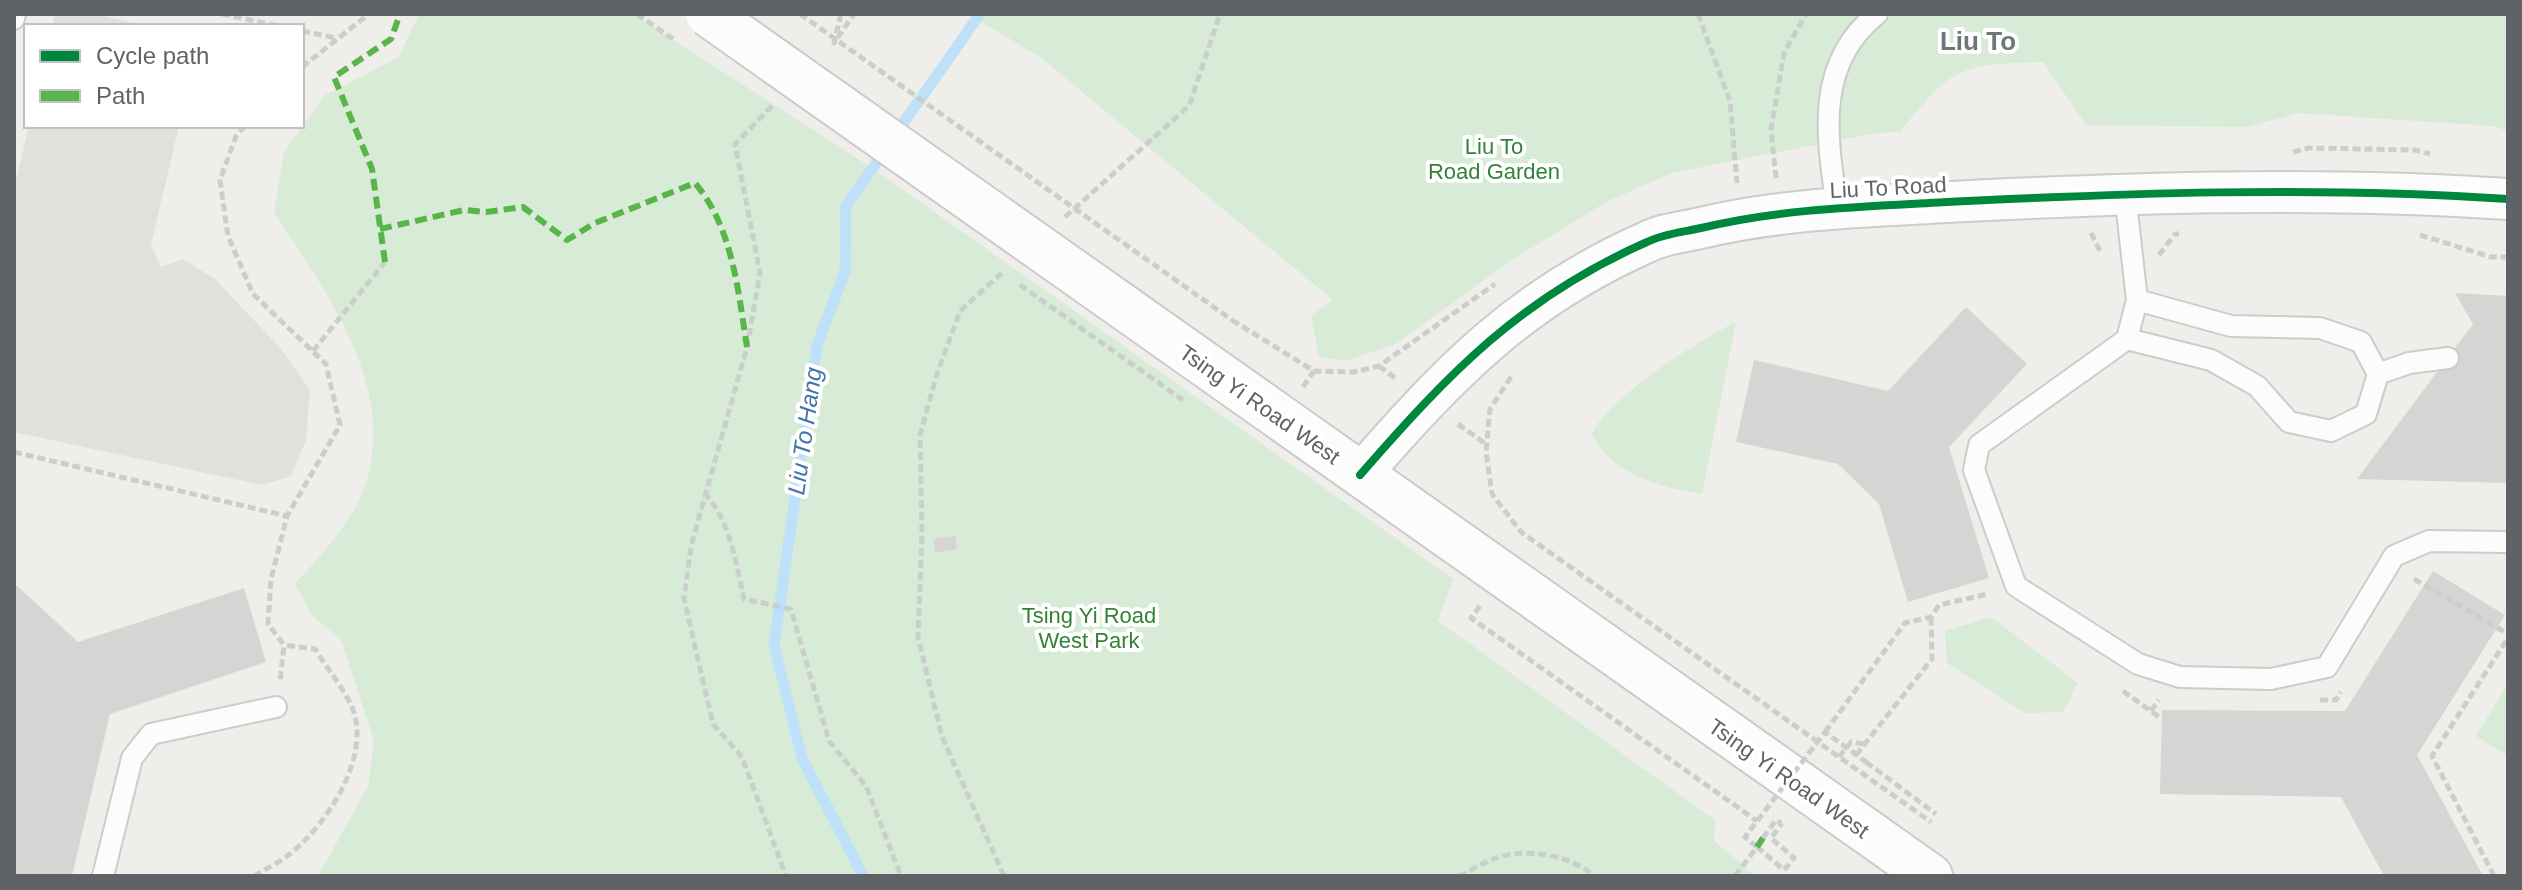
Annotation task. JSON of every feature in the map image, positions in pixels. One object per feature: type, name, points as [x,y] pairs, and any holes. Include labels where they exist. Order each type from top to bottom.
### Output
[{"type":"main road","name":"Tsing Yi Road West","points":[[708,14],[1930,876]]},
{"type":"street","name":"Liu To Road","points":[[1360,475],[1425,400],[1481,346],[1527,308],[1586,272],[1650,240],[1741,219],[1837,208],[2125,193],[2255,191],[2508,199]]},
{"type":"lane","points":[[1837,208],[1826,130],[1830,89],[1837,67],[1864,25],[1877,14]]},
{"type":"lane","points":[[2125,193],[2137,300],[2127,339],[1979,445],[1974,470],[2016,586],[2138,664],[2180,677],[2271,679],[2327,667],[2394,556],[2429,541],[2508,542]]},
{"type":"lane","points":[[2127,339],[2211,360],[2257,386],[2289,422],[2331,431],[2366,414],[2378,374],[2361,342],[2320,328],[2231,326],[2137,300]]},
{"type":"lane","points":[[2378,374],[2409,363],[2448,358]]},
{"type":"lane","points":[[103,876],[132,758],[151,734],[276,707]]},
{"type":"path","points":[[222,14],[270,24]]},
{"type":"path","points":[[304,65],[369,14]]},
{"type":"path","points":[[800,14],[1232,320],[1314,371]]},
{"type":"path","points":[[834,43],[841,14]]},
{"type":"path","points":[[823,54],[854,14]]},
{"type":"path","points":[[1063,219],[1189,106],[1220,14]]},
{"type":"path","points":[[1698,14],[1730,101],[1738,190]]},
{"type":"path","points":[[1777,185],[1771,130],[1784,53],[1806,14]]},
{"type":"path","points":[[304,31],[337,38]]},
{"type":"path","points":[[779,99],[735,144],[760,273],[747,347],[691,546],[684,599],[713,724],[742,757],[786,876]]},
{"type":"path","points":[[243,128],[236,136],[220,180],[228,236],[253,294],[326,364],[340,425],[287,516],[271,579],[268,624],[284,645],[276,707]]},
{"type":"path","points":[[2083,229],[2093,234],[2102,256]]},
{"type":"path","points":[[2409,231],[2491,257],[2508,257]]},
{"type":"path","points":[[2157,258],[2175,234],[2184,234]]},
{"type":"path","points":[[313,351],[385,262]]},
{"type":"path","points":[[1004,876],[942,737],[918,637],[920,435],[936,377],[960,311],[1006,270]]},
{"type":"path","points":[[1514,372],[1490,409],[1486,452],[1492,494],[1521,532],[1931,822]]},
{"type":"path","points":[[14,452],[287,516]]},
{"type":"path","points":[[704,493],[716,505],[735,560],[744,599],[791,609],[829,741],[866,786],[901,876]]},
{"type":"path","points":[[1856,755],[1932,659],[1931,617],[1939,605],[1988,594],[2000,603]]},
{"type":"path","points":[[1480,606],[1471,618],[1757,821]]},
{"type":"path","points":[[1767,838],[1794,858],[1784,870],[1745,837],[1905,623],[1931,617]]},
{"type":"path","points":[[2494,876],[2432,756],[2508,638]]},
{"type":"path","points":[[254,876],[292,853],[335,802],[351,769],[358,739],[352,707],[315,649],[284,645]]},
{"type":"path","points":[[2114,684],[2159,717]]},
{"type":"path","points":[[1825,732],[1936,814]]},
{"type":"path","points":[[1839,757],[1851,742],[1864,744]]},
{"type":"path","points":[[1735,876],[1757,847]]},
{"type":"path","points":[[1459,876],[1499,857],[1534,853],[1567,860],[1594,876]]},
{"type":"shaded area","points":[[55,14],[94,14],[138,24],[52,24]]},
{"type":"shaded area","points":[[29,128],[179,128],[151,245],[161,267],[183,259],[215,279],[282,350],[310,390],[306,440],[291,476],[262,485],[14,432],[14,189]]},
{"type":"green space","name":"Tsing Yi Road West Park","points":[[419,14],[633,14],[868,165],[1453,579],[1438,621],[1715,820],[1714,841],[1755,876],[318,876],[368,786],[374,741],[341,639],[312,616],[295,584],[333,540],[358,503],[372,454],[373,417],[366,380],[353,344],[316,276],[274,213],[284,152],[324,96],[399,57]]},
{"type":"green space","name":"Liu To Road Garden","points":[[968,14],[2508,14],[2508,131],[2492,126],[2299,113],[2246,127],[2086,125],[2043,62],[1975,68],[1946,82],[1900,132],[1876,133],[1672,173],[1608,201],[1515,258],[1394,345],[1345,361],[1319,357],[1311,316],[1333,300],[1040,57]]},
{"type":"green space","points":[[1736,322],[1702,494],[1639,477],[1611,459],[1592,434],[1616,403],[1656,371]]},
{"type":"green space","points":[[1991,617],[2078,683],[2063,712],[2025,713],[1947,663],[1945,631]]},
{"type":"green space","points":[[2508,683],[2508,756],[2476,736]]},
{"type":"building","points":[[2455,293],[2508,296],[2508,483],[2357,479],[2473,324]]},
{"type":"building","points":[[1966,307],[2027,364],[1949,447],[1989,578],[1908,602],[1879,504],[1838,464],[1736,442],[1754,360],[1888,391]]},
{"type":"building","points":[[955,536],[957,549],[935,553],[934,539]]},
{"type":"building","points":[[2433,571],[2505,615],[2417,755],[2483,876],[2384,876],[2341,797],[2160,794],[2162,710],[2345,711]]},
{"type":"building","points":[[14,583],[78,642],[244,588],[266,662],[110,714],[72,876],[14,876]]},
{"type":"waterway","name":"Liu To Hang","points":[[895,135],[980,14]]},
{"type":"waterway","name":"Liu To Hang","points":[[863,876],[802,758],[774,645],[817,345],[845,272],[846,206],[886,149]]},
{"type":"marked path","points":[[385,262],[372,169],[334,77],[391,39],[400,14]]},
{"type":"marked path","points":[[380,229],[464,210],[486,212],[523,207],[567,240],[595,223],[695,183],[708,201],[726,240],[737,282],[747,347]]},
{"type":"marked path","points":[[1757,847],[1763,838]]},
{"type":"cycle path","points":[[1360,475],[1456,371],[1524,313],[1602,264],[1666,235],[1786,213],[2001,199],[2291,192],[2508,199]]},
{"type":"district","name":"Liu To","points":[[1978,41]]}]
